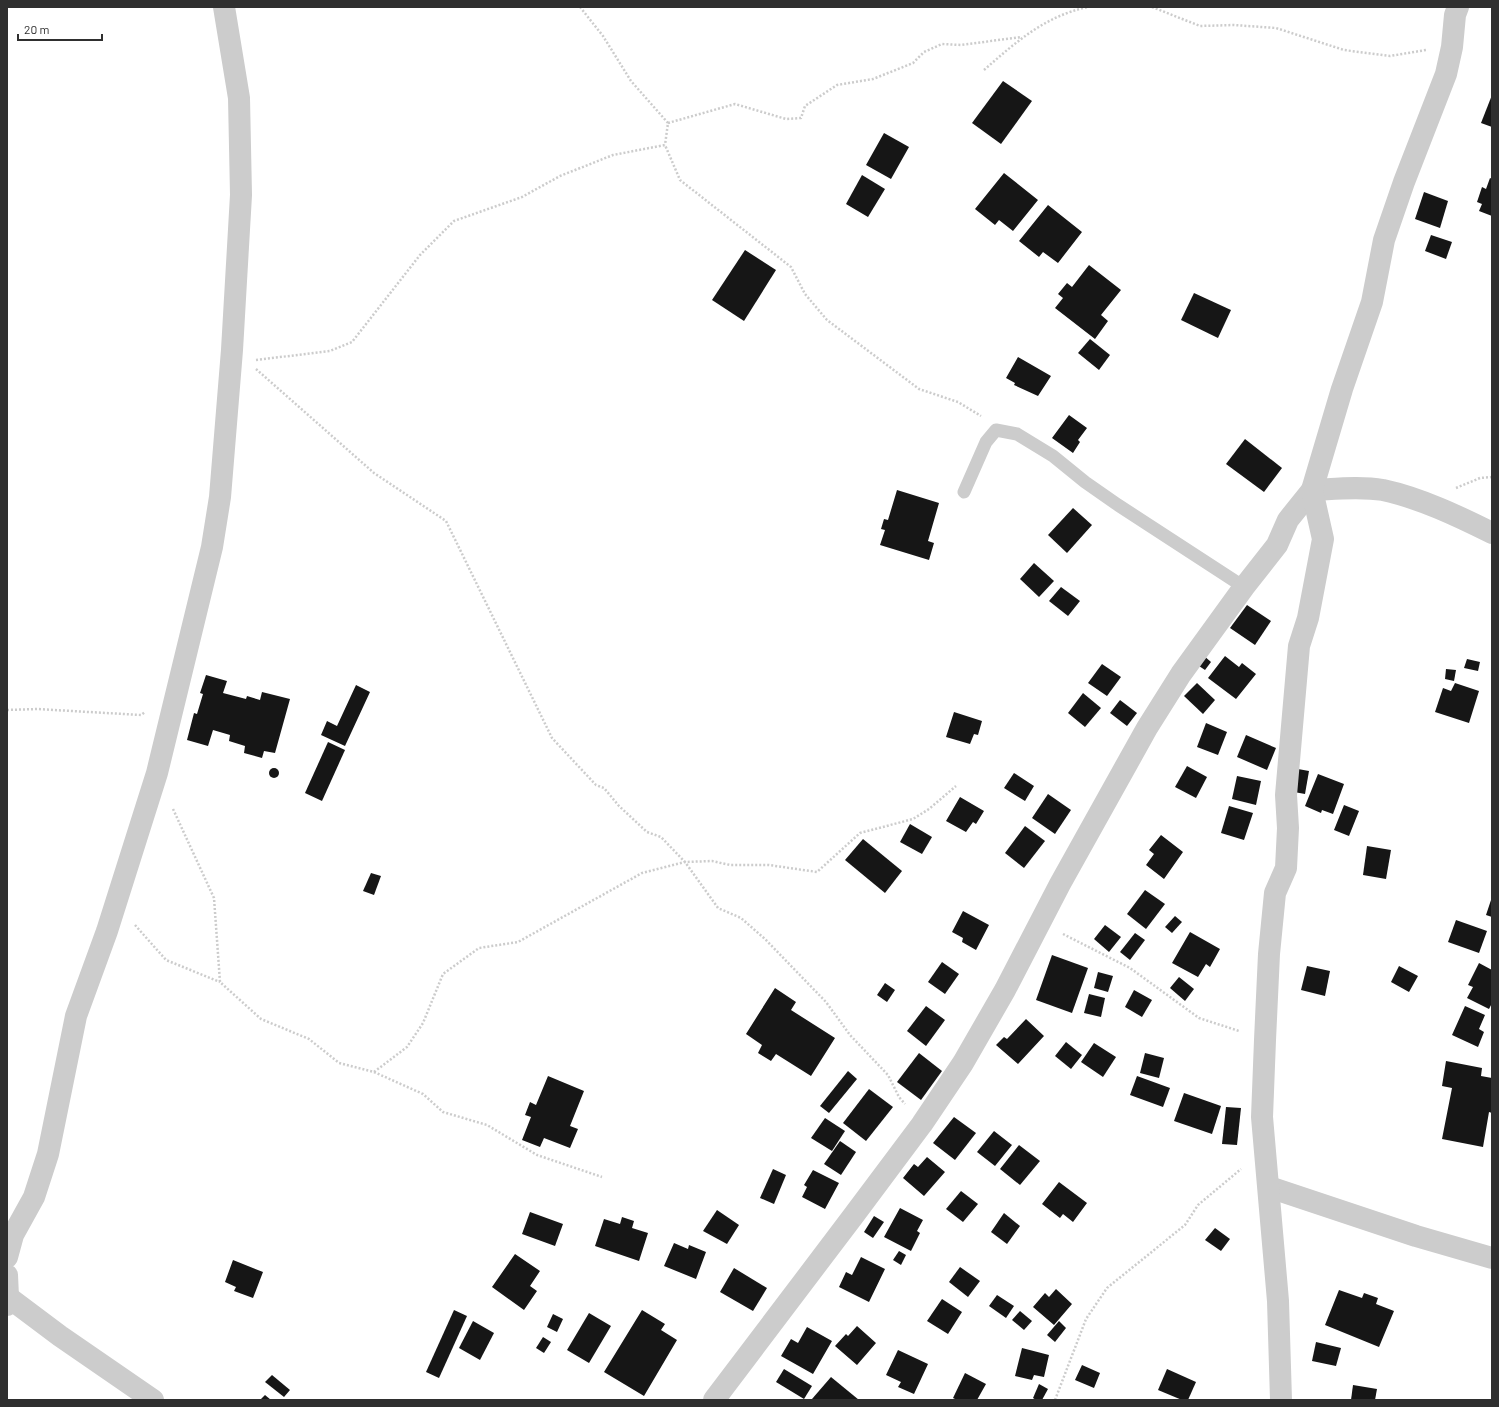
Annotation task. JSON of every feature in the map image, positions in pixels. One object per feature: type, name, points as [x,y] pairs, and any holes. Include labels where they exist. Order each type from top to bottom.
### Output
[{"type":"street","points":[[7,1257],[10,1226],[34,1196],[48,1154],[76,1016],[107,931],[157,773],[174,697],[212,547],[240,356],[239,98],[224,7]]},
{"type":"street","points":[[714,1400],[922,1124],[963,1063],[1005,990],[1060,884],[1148,728],[1181,674],[1244,587],[1277,545],[1288,520],[1312,490],[1342,389],[1372,302],[1384,240],[1404,182],[1446,74],[1452,46],[1455,15],[1458,7]]},
{"type":"street","points":[[1312,490],[1359,488],[1383,490],[1417,500],[1492,533]]},
{"type":"street","points":[[1281,1400],[1278,1301],[1262,1117],[1269,954],[1276,893],[1286,868],[1288,828],[1286,795],[1299,646],[1308,618],[1323,538],[1312,490]]},
{"type":"street","points":[[1269,1187],[1416,1236],[1492,1258]]},
{"type":"street","points":[[7,1275],[8,1301],[153,1400]]},
{"type":"lane","points":[[964,492],[986,442],[996,430],[1017,434],[1053,456],[1085,482],[1112,501],[1244,587]]},
{"type":"path","points":[[580,7],[604,36],[631,81],[668,123],[665,145],[680,180],[791,268],[805,294],[826,320],[919,389],[958,402],[986,419],[996,430]]},
{"type":"path","points":[[984,70],[1021,38],[1051,18],[1088,7]]},
{"type":"path","points":[[1152,7],[1200,26],[1234,25],[1276,28],[1344,50],[1374,54],[1390,56],[1452,46]]},
{"type":"path","points":[[668,123],[734,104],[786,119],[801,118],[805,106],[837,85],[873,78],[913,63],[924,52],[942,44],[961,45],[1021,38]]},
{"type":"path","points":[[240,356],[330,351],[352,342],[420,255],[454,221],[522,197],[560,176],[613,155],[665,145]]},
{"type":"path","points":[[240,356],[374,473],[446,521],[552,738],[596,785],[604,788],[619,806],[647,832],[661,837],[686,862],[718,908],[741,918],[765,939],[826,1002],[850,1035],[888,1075],[900,1097],[922,1124]]},
{"type":"path","points":[[7,710],[37,709],[141,714],[174,697]]},
{"type":"path","points":[[157,773],[214,898],[220,982]]},
{"type":"path","points":[[374,1072],[407,1047],[423,1022],[442,974],[479,948],[518,942],[642,873],[686,862],[712,861],[730,865],[768,865],[817,872],[860,833],[913,819],[929,809],[956,786]]},
{"type":"path","points":[[1040,923],[1130,968],[1199,1018],[1265,1040]]},
{"type":"path","points":[[107,931],[135,925],[166,960],[220,982],[260,1019],[309,1038],[339,1063],[374,1072],[423,1094],[443,1112],[487,1125],[537,1155],[602,1177]]},
{"type":"path","points":[[1055,1400],[1086,1319],[1107,1288],[1185,1225],[1198,1205],[1265,1150]]},
{"type":"building","points":[[1003,81],[1032,101],[1001,144],[972,123]]},
{"type":"building","points":[[1492,95],[1492,127],[1481,123]]},
{"type":"building","points":[[884,133],[909,147],[891,179],[866,165]]},
{"type":"building","points":[[1004,173],[1038,200],[1013,231],[999,220],[995,225],[975,209]]},
{"type":"building","points":[[862,175],[885,189],[868,217],[846,204]]},
{"type":"building","points":[[1490,178],[1492,179],[1492,216],[1479,211],[1482,204],[1477,202],[1482,187],[1486,189]]},
{"type":"building","points":[[1424,192],[1448,201],[1440,228],[1415,219]]},
{"type":"building","points":[[1048,205],[1082,232],[1058,263],[1043,252],[1039,257],[1019,241]]},
{"type":"building","points":[[1431,235],[1452,242],[1446,259],[1425,251]]},
{"type":"building","points":[[745,250],[776,270],[744,321],[712,300]]},
{"type":"building","points":[[1089,265],[1121,290],[1101,315],[1108,321],[1095,339],[1055,308],[1063,298],[1058,294],[1067,283],[1072,287]]},
{"type":"building","points":[[1194,293],[1231,310],[1218,338],[1181,320]]},
{"type":"building","points":[[1090,339],[1110,355],[1099,370],[1078,353]]},
{"type":"building","points":[[1018,357],[1051,376],[1038,396],[1014,385],[1015,383],[1006,378]]},
{"type":"building","points":[[1069,415],[1087,428],[1078,440],[1080,442],[1073,453],[1052,438]]},
{"type":"building","points":[[1245,439],[1282,468],[1264,492],[1226,464]]},
{"type":"building","points":[[897,490],[939,503],[928,541],[934,543],[929,560],[880,545],[885,530],[881,529],[884,519],[888,520]]},
{"type":"building","points":[[1073,508],[1092,525],[1067,553],[1048,535]]},
{"type":"building","points":[[1034,563],[1054,581],[1039,597],[1020,579]]},
{"type":"building","points":[[1061,587],[1080,601],[1068,616],[1049,601]]},
{"type":"building","points":[[1247,605],[1271,621],[1255,645],[1230,628]]},
{"type":"building","points":[[1203,655],[1211,662],[1205,670],[1196,664]]},
{"type":"building","points":[[1225,656],[1239,667],[1242,663],[1256,674],[1236,699],[1208,678]]},
{"type":"building","points":[[1467,659],[1480,662],[1478,671],[1464,668]]},
{"type":"building","points":[[1102,664],[1121,677],[1107,696],[1088,683]]},
{"type":"building","points":[[1446,669],[1456,670],[1454,681],[1445,679]]},
{"type":"building","points":[[206,675],[227,681],[223,693],[246,699],[247,696],[260,700],[262,692],[290,699],[275,753],[264,751],[262,758],[244,753],[245,746],[229,741],[230,735],[213,730],[208,746],[187,740],[194,713],[197,714],[203,694],[200,693]]},
{"type":"building","points":[[1197,683],[1215,700],[1203,714],[1184,696]]},
{"type":"building","points":[[1455,683],[1479,691],[1469,723],[1435,712],[1443,688],[1451,691]]},
{"type":"building","points":[[356,685],[370,692],[345,746],[321,735],[327,721],[337,726]]},
{"type":"building","points":[[1083,693],[1101,708],[1085,727],[1068,713]]},
{"type":"building","points":[[1120,700],[1137,713],[1127,726],[1110,713]]},
{"type":"building","points":[[954,712],[982,721],[978,735],[974,734],[970,744],[946,737]]},
{"type":"building","points":[[1206,723],[1227,732],[1218,755],[1197,747]]},
{"type":"building","points":[[1246,735],[1276,748],[1267,770],[1237,757]]},
{"type":"building","points":[[328,742],[345,750],[322,801],[305,793]]},
{"type":"building","points":[[1187,766],[1207,777],[1196,798],[1175,787]]},
{"type":"building","points":[[272,768],[276,768],[278,769],[278,777],[272,778],[269,775],[269,771]]},
{"type":"building","points":[[1298,769],[1309,771],[1305,794],[1294,792]]},
{"type":"building","points":[[1014,773],[1034,786],[1025,801],[1004,788]]},
{"type":"building","points":[[1318,774],[1344,784],[1333,814],[1322,810],[1321,813],[1305,806]]},
{"type":"building","points":[[1237,776],[1261,781],[1256,805],[1232,799]]},
{"type":"building","points":[[1048,794],[1071,810],[1055,834],[1032,818]]},
{"type":"building","points":[[960,797],[984,811],[976,824],[973,822],[966,832],[946,821]]},
{"type":"building","points":[[1344,805],[1359,811],[1349,836],[1334,830]]},
{"type":"building","points":[[1229,806],[1253,813],[1244,840],[1221,833]]},
{"type":"building","points":[[910,824],[932,837],[922,854],[900,842]]},
{"type":"building","points":[[1025,826],[1045,841],[1024,868],[1005,853]]},
{"type":"building","points":[[1161,835],[1183,852],[1164,879],[1146,865],[1154,854],[1149,850]]},
{"type":"building","points":[[863,839],[902,871],[885,893],[845,860]]},
{"type":"building","points":[[1367,846],[1391,850],[1386,879],[1363,875]]},
{"type":"building","points":[[371,873],[381,876],[374,895],[363,891]]},
{"type":"building","points":[[1145,890],[1165,904],[1146,929],[1127,914]]},
{"type":"building","points":[[1492,897],[1492,917],[1486,915]]},
{"type":"building","points":[[963,911],[989,925],[976,950],[962,942],[963,938],[952,932]]},
{"type":"building","points":[[1175,916],[1182,922],[1172,933],[1165,927]]},
{"type":"building","points":[[1456,920],[1487,931],[1479,953],[1448,942]]},
{"type":"building","points":[[1105,925],[1121,937],[1109,952],[1094,939]]},
{"type":"building","points":[[1190,932],[1220,949],[1210,967],[1206,964],[1198,977],[1172,963]]},
{"type":"building","points":[[1135,933],[1145,940],[1130,960],[1120,952]]},
{"type":"building","points":[[1052,955],[1088,968],[1072,1013],[1036,1000]]},
{"type":"building","points":[[942,962],[959,974],[945,994],[928,982]]},
{"type":"building","points":[[1479,963],[1492,970],[1492,1003],[1489,1009],[1467,998],[1473,987],[1468,985]]},
{"type":"building","points":[[1307,966],[1330,971],[1325,996],[1301,990]]},
{"type":"building","points":[[1399,966],[1418,976],[1409,992],[1391,982]]},
{"type":"building","points":[[1098,972],[1113,976],[1108,992],[1094,988]]},
{"type":"building","points":[[1179,977],[1194,989],[1185,1001],[1170,988]]},
{"type":"building","points":[[885,983],[895,990],[887,1002],[877,995]]},
{"type":"building","points":[[775,988],[796,1002],[791,1010],[835,1038],[811,1076],[776,1054],[771,1061],[758,1053],[762,1045],[746,1034]]},
{"type":"building","points":[[1134,990],[1152,1000],[1142,1017],[1125,1007]]},
{"type":"building","points":[[1089,994],[1105,998],[1101,1017],[1084,1013]]},
{"type":"building","points":[[926,1006],[945,1020],[926,1046],[907,1031]]},
{"type":"building","points":[[1465,1006],[1485,1015],[1479,1029],[1484,1032],[1478,1047],[1452,1035]]},
{"type":"building","points":[[1026,1019],[1044,1036],[1018,1064],[996,1045],[1004,1037],[1007,1039]]},
{"type":"building","points":[[1066,1042],[1082,1055],[1071,1069],[1055,1056]]},
{"type":"building","points":[[1094,1043],[1116,1057],[1103,1077],[1081,1062]]},
{"type":"building","points":[[919,1053],[942,1071],[921,1100],[897,1082]]},
{"type":"building","points":[[1145,1053],[1164,1058],[1159,1078],[1140,1073]]},
{"type":"building","points":[[1446,1061],[1482,1068],[1481,1076],[1492,1078],[1492,1113],[1489,1112],[1483,1147],[1442,1139],[1452,1088],[1442,1086]]},
{"type":"building","points":[[848,1071],[857,1079],[829,1113],[820,1106]]},
{"type":"building","points":[[548,1076],[584,1091],[570,1126],[578,1129],[570,1148],[544,1138],[540,1147],[522,1140],[531,1117],[525,1115],[530,1102],[536,1105]]},
{"type":"building","points":[[1137,1076],[1170,1088],[1163,1107],[1130,1095]]},
{"type":"building","points":[[869,1089],[893,1107],[866,1141],[843,1123]]},
{"type":"building","points":[[1184,1093],[1221,1106],[1212,1134],[1174,1121]]},
{"type":"building","points":[[1226,1107],[1241,1108],[1237,1145],[1222,1144]]},
{"type":"building","points":[[954,1117],[976,1133],[955,1160],[933,1143]]},
{"type":"building","points":[[825,1118],[845,1131],[832,1151],[811,1138]]},
{"type":"building","points":[[994,1131],[1012,1145],[995,1166],[977,1152]]},
{"type":"building","points":[[840,1141],[856,1152],[841,1175],[824,1164]]},
{"type":"building","points":[[1019,1145],[1040,1161],[1020,1185],[1000,1169]]},
{"type":"building","points":[[927,1157],[945,1172],[924,1196],[903,1178],[914,1164],[918,1167]]},
{"type":"building","points":[[773,1169],[786,1175],[774,1204],[760,1198]]},
{"type":"building","points":[[813,1170],[839,1183],[825,1209],[802,1197],[807,1187],[804,1185]]},
{"type":"building","points":[[1059,1182],[1087,1203],[1073,1222],[1063,1214],[1060,1218],[1042,1204]]},
{"type":"building","points":[[961,1191],[978,1204],[963,1222],[946,1209]]},
{"type":"building","points":[[900,1208],[923,1220],[917,1231],[920,1233],[911,1251],[884,1237]]},
{"type":"building","points":[[717,1210],[739,1225],[727,1244],[703,1231]]},
{"type":"building","points":[[530,1212],[563,1224],[555,1246],[522,1234]]},
{"type":"building","points":[[1004,1213],[1020,1226],[1007,1244],[991,1232]]},
{"type":"building","points":[[874,1216],[884,1222],[873,1238],[864,1232]]},
{"type":"building","points":[[622,1217],[634,1221],[632,1228],[648,1233],[639,1261],[595,1246],[604,1219],[620,1224]]},
{"type":"building","points":[[1215,1228],[1230,1239],[1221,1251],[1205,1240]]},
{"type":"building","points":[[674,1243],[688,1249],[689,1245],[706,1252],[696,1279],[664,1266]]},
{"type":"building","points":[[899,1251],[906,1255],[901,1265],[893,1260]]},
{"type":"building","points":[[515,1254],[540,1271],[530,1286],[537,1291],[524,1310],[492,1287]]},
{"type":"building","points":[[861,1257],[885,1269],[869,1302],[839,1287],[846,1272],[852,1275]]},
{"type":"building","points":[[233,1260],[263,1272],[253,1298],[234,1291],[236,1287],[225,1282]]},
{"type":"building","points":[[960,1267],[980,1281],[968,1297],[949,1282]]},
{"type":"building","points":[[734,1268],[767,1288],[753,1311],[720,1292]]},
{"type":"building","points":[[1056,1289],[1072,1304],[1054,1325],[1033,1307],[1045,1293],[1049,1297]]},
{"type":"building","points":[[1339,1290],[1362,1298],[1364,1293],[1378,1298],[1376,1304],[1394,1311],[1379,1347],[1325,1325]]},
{"type":"building","points":[[997,1295],[1014,1306],[1006,1318],[989,1306]]},
{"type":"building","points":[[942,1299],[962,1312],[948,1334],[927,1321]]},
{"type":"building","points":[[454,1310],[467,1316],[439,1378],[426,1372]]},
{"type":"building","points":[[642,1310],[665,1324],[661,1330],[677,1340],[644,1396],[604,1372]]},
{"type":"building","points":[[1020,1311],[1032,1321],[1024,1330],[1012,1320]]},
{"type":"building","points":[[589,1313],[611,1326],[589,1363],[567,1350]]},
{"type":"building","points":[[553,1314],[563,1319],[557,1332],[547,1327]]},
{"type":"building","points":[[473,1321],[494,1333],[480,1360],[459,1348]]},
{"type":"building","points":[[1059,1321],[1066,1328],[1055,1342],[1047,1335]]},
{"type":"building","points":[[857,1326],[876,1343],[857,1365],[835,1346],[846,1334],[848,1336]]},
{"type":"building","points":[[807,1327],[832,1341],[813,1374],[781,1356],[791,1339],[798,1343]]},
{"type":"building","points":[[543,1337],[551,1342],[544,1353],[536,1348]]},
{"type":"building","points":[[1316,1342],[1341,1348],[1336,1366],[1312,1361]]},
{"type":"building","points":[[1022,1348],[1049,1355],[1044,1377],[1034,1375],[1032,1380],[1015,1376]]},
{"type":"building","points":[[898,1350],[928,1364],[914,1394],[898,1387],[901,1382],[886,1375]]},
{"type":"building","points":[[1082,1365],[1100,1373],[1094,1388],[1075,1380]]},
{"type":"building","points":[[784,1369],[812,1386],[804,1399],[776,1382]]},
{"type":"building","points":[[1167,1369],[1196,1382],[1188,1400],[1182,1400],[1158,1390]]},
{"type":"building","points":[[965,1373],[986,1384],[977,1400],[957,1400],[953,1398]]},
{"type":"building","points":[[272,1375],[290,1390],[284,1397],[265,1382]]},
{"type":"building","points":[[831,1377],[859,1400],[812,1399]]},
{"type":"building","points":[[1039,1384],[1048,1389],[1042,1400],[1036,1400],[1033,1398]]},
{"type":"building","points":[[1353,1385],[1377,1389],[1375,1400],[1351,1400]]},
{"type":"building","points":[[265,1395],[271,1400],[260,1400]]}]
